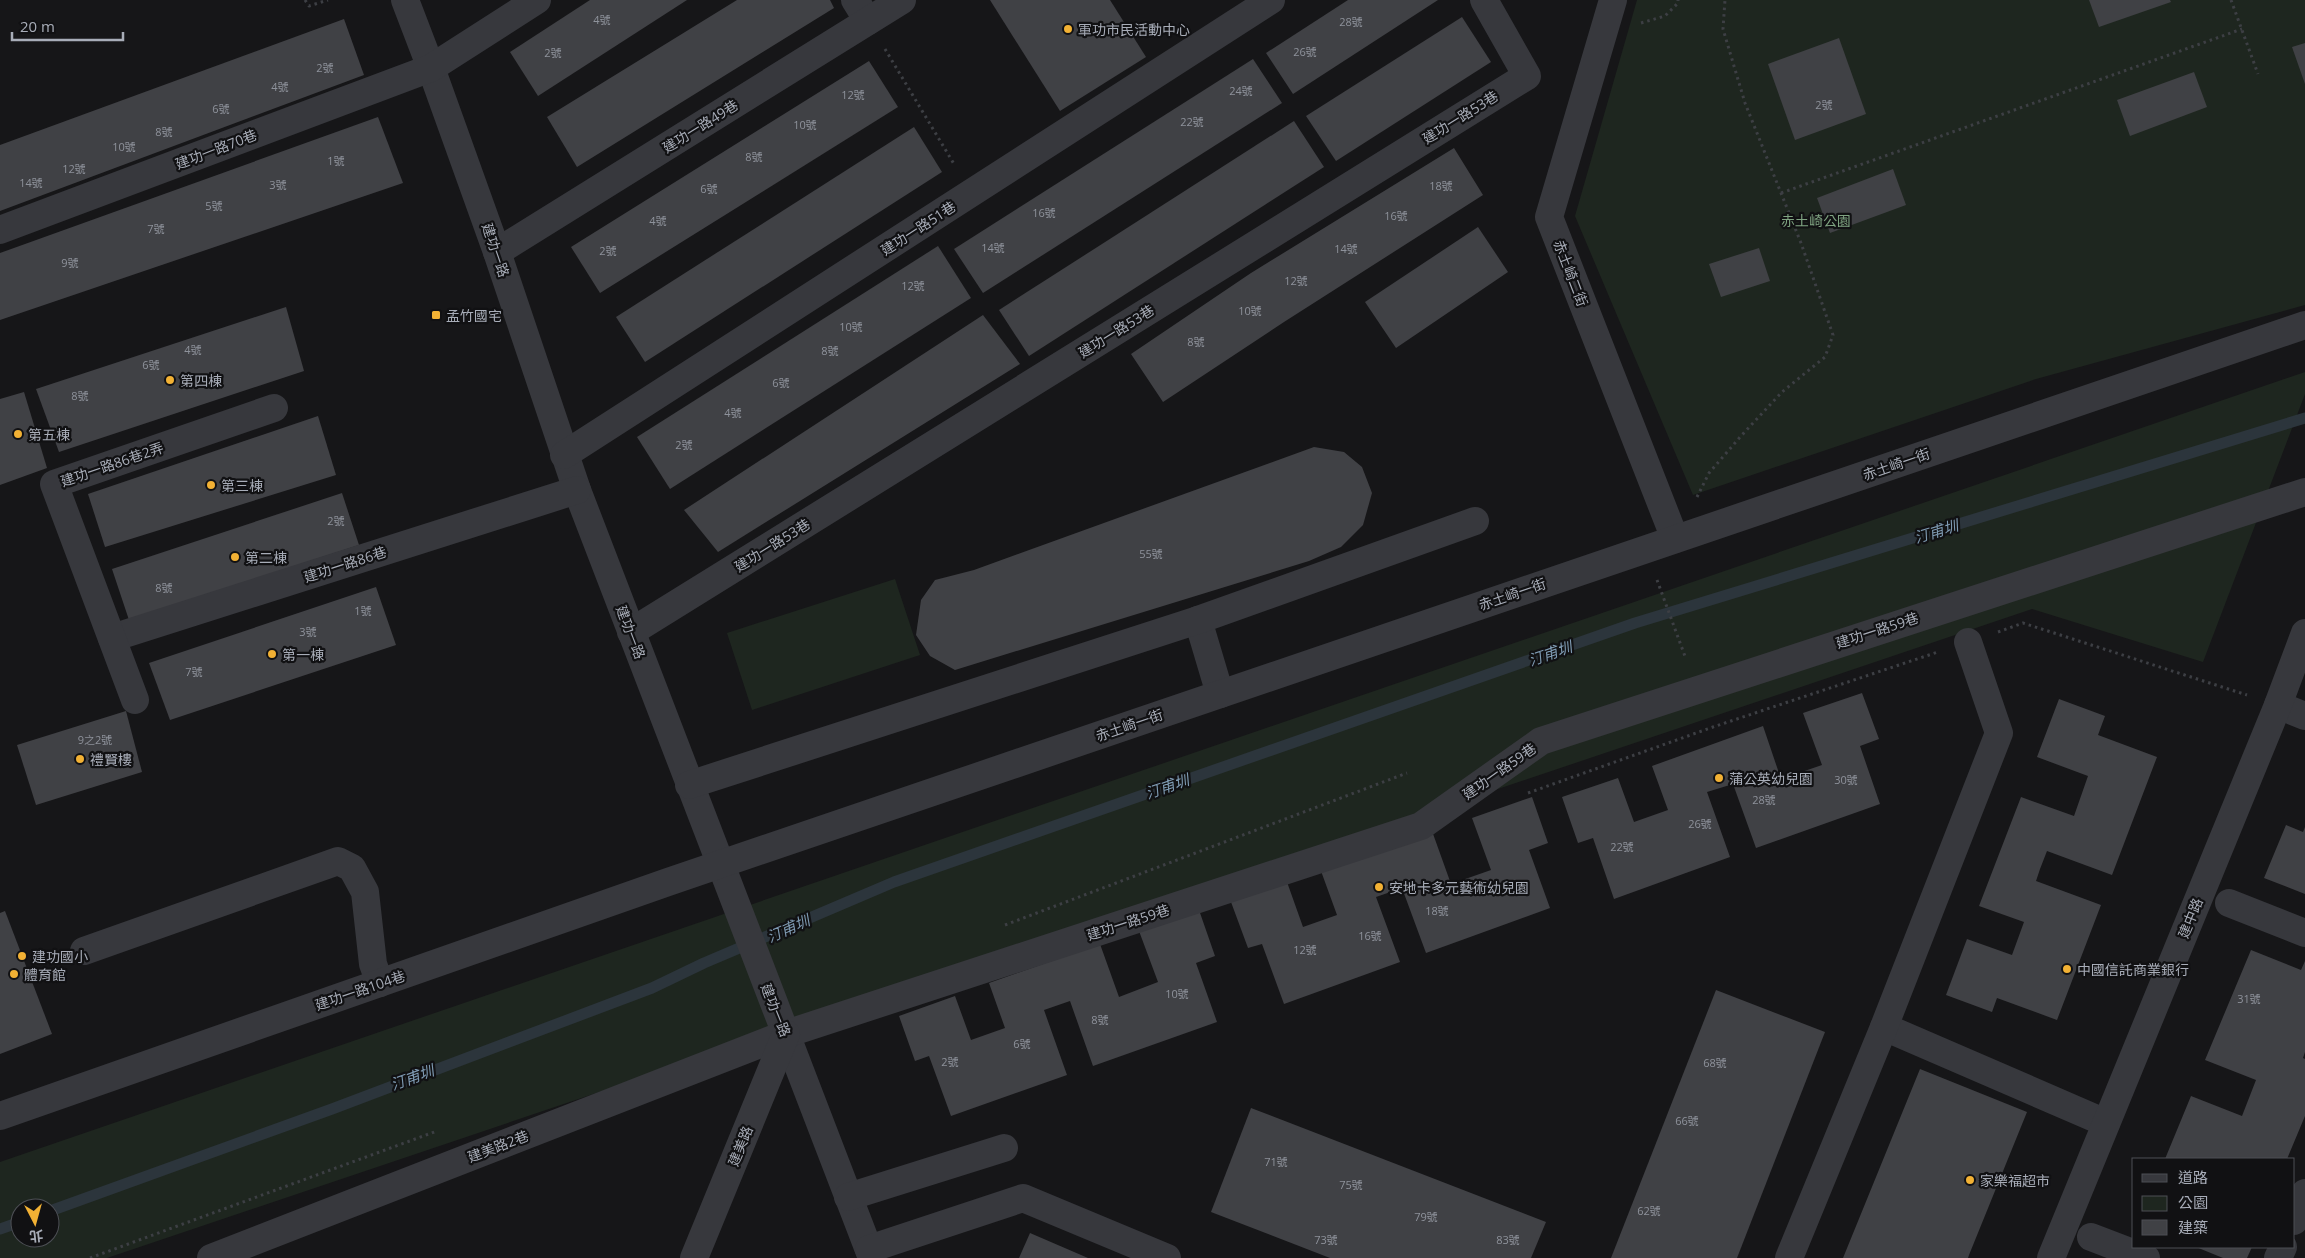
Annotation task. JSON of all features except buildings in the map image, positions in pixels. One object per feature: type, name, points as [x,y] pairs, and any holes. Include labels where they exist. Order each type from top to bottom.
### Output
[{"type":"street","name":"建功一路","points":[[405,0],[497,252],[564,455],[870,1254]]},
{"type":"street","name":"建功一路70巷","points":[[0,230],[431,68],[537,0]]},
{"type":"street","name":"建功一路49巷","points":[[497,252],[862,10],[902,0]]},
{"type":"street","name":"建功一路51巷","points":[[564,455],[1271,0]]},
{"type":"street","name":"建功一路53巷","points":[[631,632],[1527,76],[1484,0]]},
{"type":"street","name":"赤土崎二街","points":[[1613,0],[1549,217],[1675,539]]},
{"type":"street","name":"赤土崎一街","points":[[720,864],[2305,325]]},
{"type":"street","name":"建功一路86巷2弄","points":[[135,700],[54,484],[274,408]]},
{"type":"street","name":"建功一路86巷","points":[[112,638],[577,490]]},
{"type":"street","name":"建功一路59巷","points":[[786,1034],[1421,826],[1541,741],[2305,492]]},
{"type":"street","points":[[689,785],[1198,620],[1475,521]]},
{"type":"street","points":[[1198,620],[1220,694]]},
{"type":"street","name":"建中路","points":[[2051,1258],[2278,705],[2305,633]]},
{"type":"street","points":[[1790,1258],[1884,1027],[1998,734],[1968,642]]},
{"type":"street","points":[[2278,705],[2305,716]]},
{"type":"street","points":[[84,951],[338,861],[352,868],[365,892],[373,964],[380,983]]},
{"type":"street","name":"建功一路104巷","points":[[0,1116],[720,864]]},
{"type":"street","points":[[2229,903],[2305,933]]},
{"type":"street","points":[[1884,1027],[2106,1123]]},
{"type":"street","name":"建美路2巷","points":[[211,1258],[786,1034]]},
{"type":"street","name":"建美路","points":[[694,1258],[786,1034]]},
{"type":"street","points":[[848,1197],[1004,1148]]},
{"type":"street","points":[[2295,1218],[2305,1193]]},
{"type":"street","points":[[870,1254],[1023,1198],[1167,1258]]},
{"type":"street","points":[[2091,1237],[2146,1258]]},
{"type":"path","points":[[305,0],[309,6],[328,0]]},
{"type":"path","points":[[1605,26],[1645,23],[1665,16],[1678,3],[1678,0]]},
{"type":"path","points":[[1675,539],[1709,473],[1782,392],[1825,357],[1833,335],[1781,193],[1745,103],[1723,29],[1725,0]]},
{"type":"path","points":[[2231,0],[2258,74]]},
{"type":"path","points":[[862,10],[971,193]]},
{"type":"path","points":[[1781,193],[2242,29]]},
{"type":"path","points":[[1646,549],[1688,665]]},
{"type":"path","points":[[1526,794],[1722,724],[2023,624],[2278,705]]},
{"type":"path","points":[[999,927],[1407,773]]},
{"type":"path","points":[[90,1258],[446,1128]]},
{"type":"green space","name":"赤土崎公園","points":[[1637,0],[2305,0],[2305,305],[2036,379],[1693,495],[1575,216]]},
{"type":"green space","points":[[2305,372],[2305,394],[2203,662],[2032,609],[107,1258],[0,1258],[0,1162]]},
{"type":"green space","points":[[895,579],[920,655],[752,710],[727,633]]},
{"type":"waterway","name":"汀甫圳","points":[[60,1207],[332,1109],[652,988],[704,963],[894,882],[1635,623],[2305,418]]},
{"type":"waterway","name":"汀甫圳","points":[[0,1229],[10,1226]]},
{"type":"place","name":"軍功市民活動中心","points":[[1068,29]]},
{"type":"place","name":"孟竹國宅","points":[[436,315]]},
{"type":"place","name":"第四棟","points":[[170,380]]},
{"type":"place","name":"第五棟","points":[[18,434]]},
{"type":"place","name":"第三棟","points":[[211,485]]},
{"type":"place","name":"第二棟","points":[[235,557]]},
{"type":"place","name":"第一棟","points":[[272,654]]},
{"type":"place","name":"禮賢樓","points":[[80,759]]},
{"type":"place","name":"蒲公英幼兒園","points":[[1719,778]]},
{"type":"place","name":"安地卡多元藝術幼兒園","points":[[1379,887]]},
{"type":"place","name":"建功國小","points":[[22,956]]},
{"type":"place","name":"中國信託商業銀行","points":[[2067,969]]},
{"type":"place","name":"體育館","points":[[14,974]]},
{"type":"place","name":"家樂福超市","points":[[1970,1180]]}]
